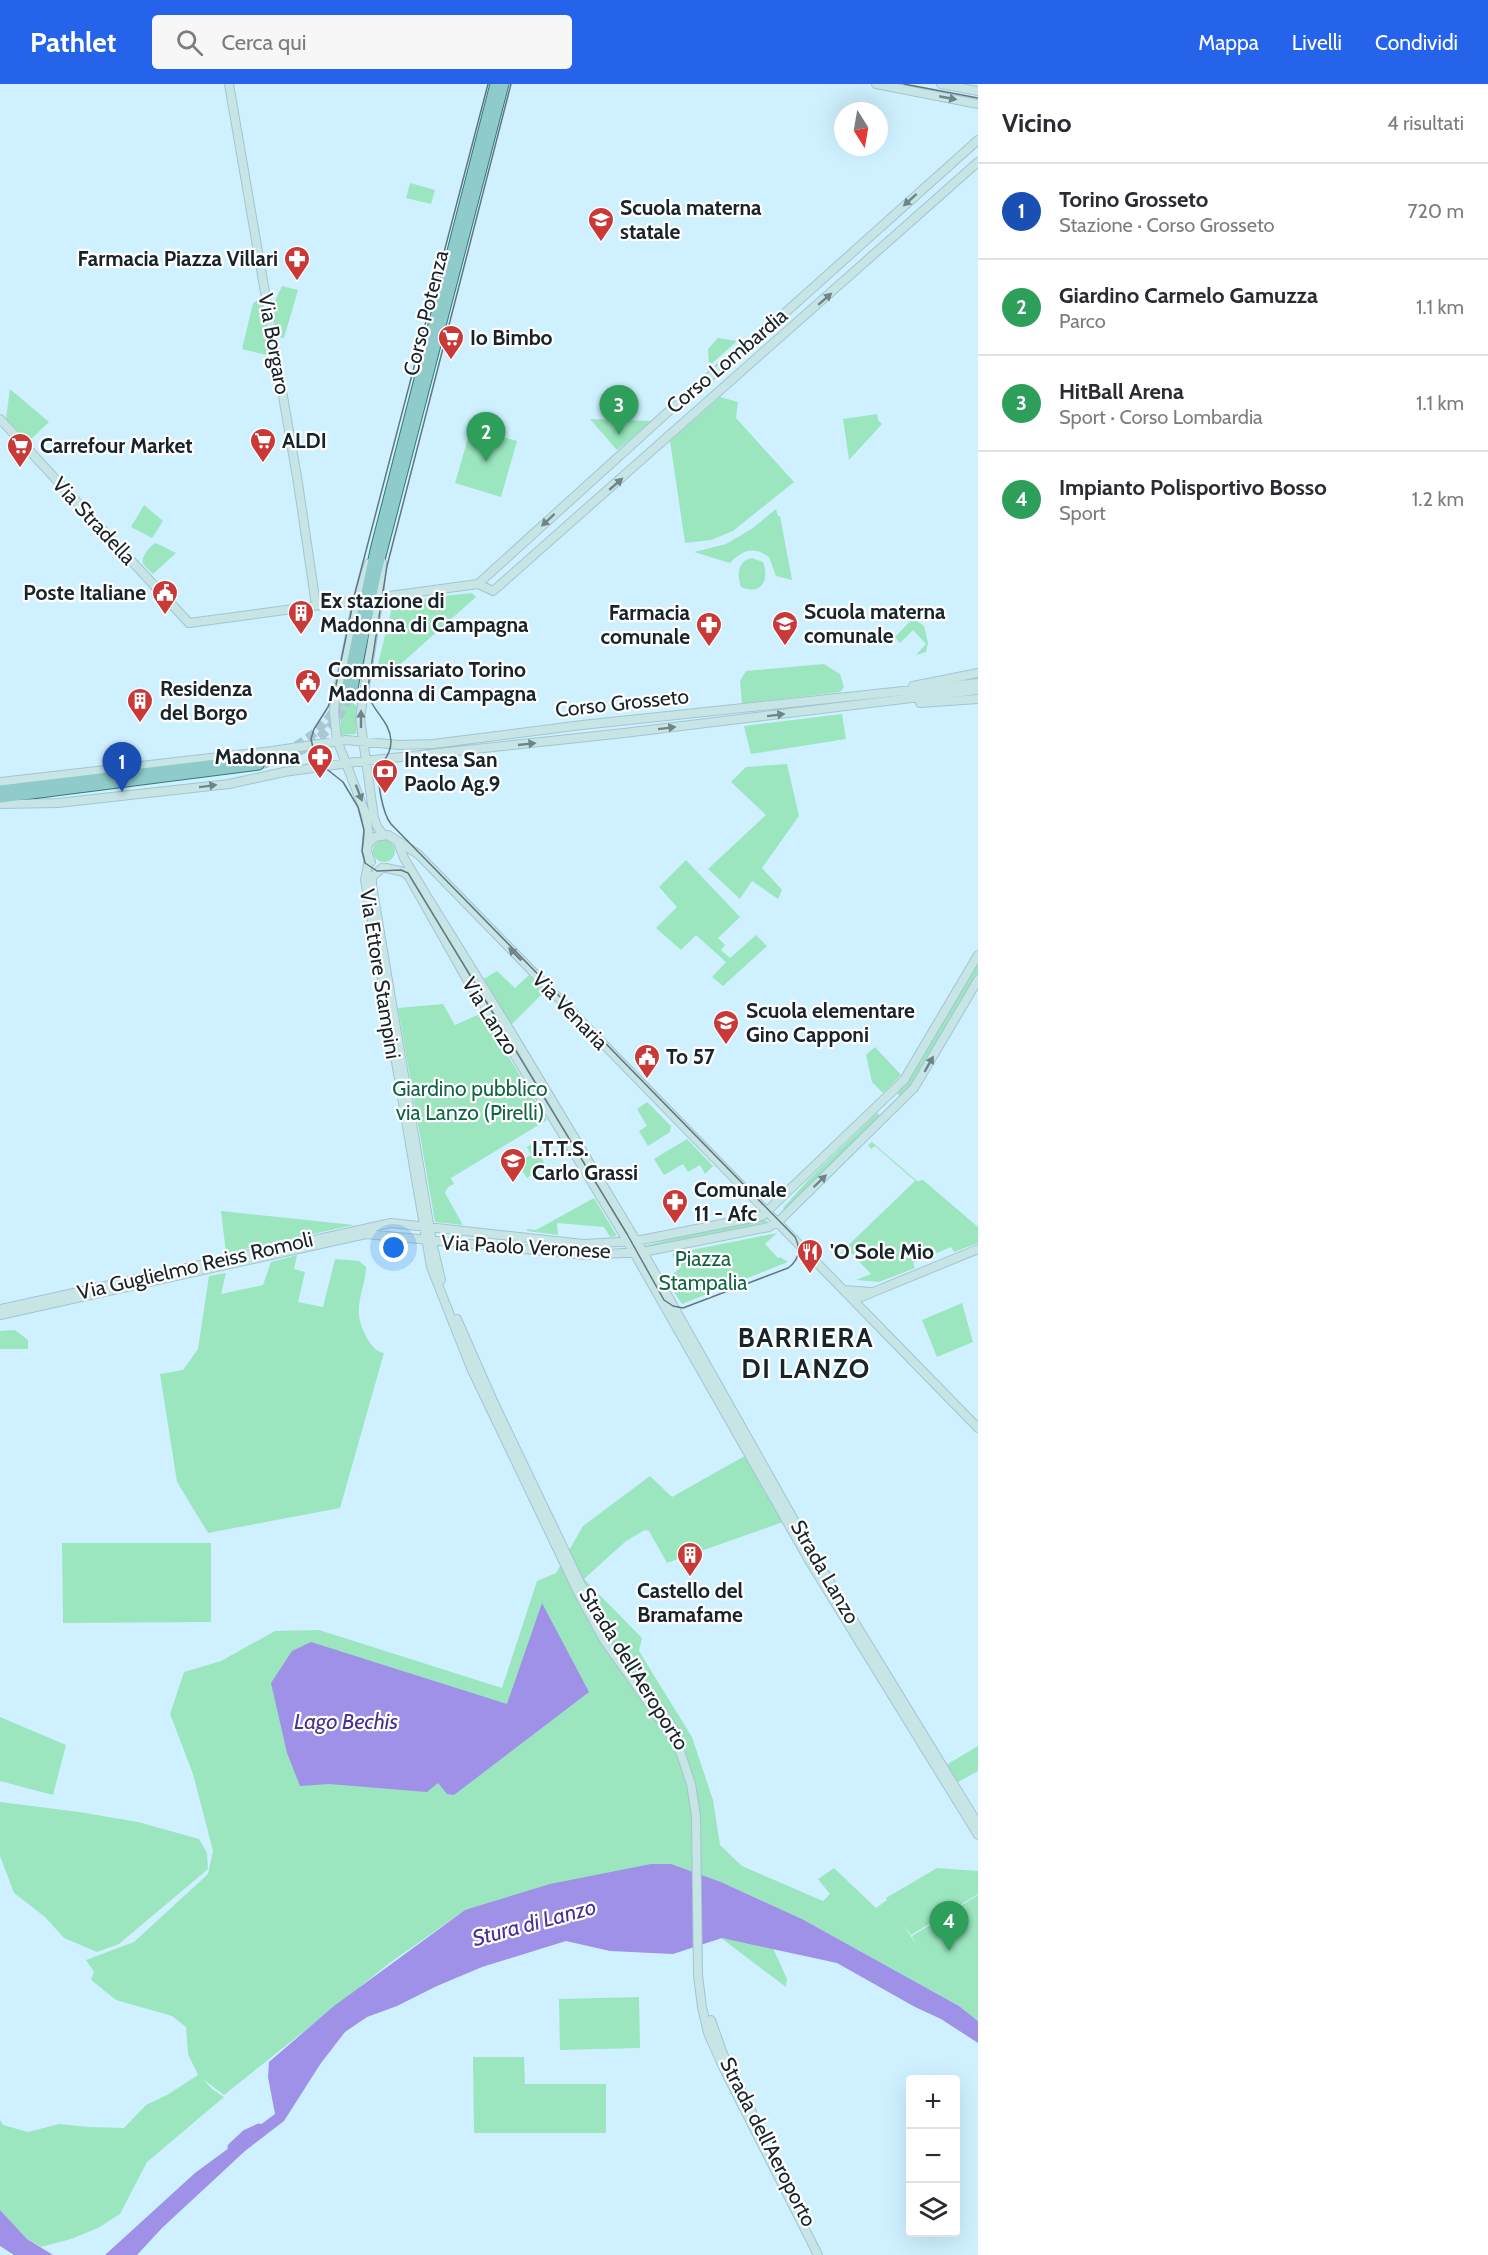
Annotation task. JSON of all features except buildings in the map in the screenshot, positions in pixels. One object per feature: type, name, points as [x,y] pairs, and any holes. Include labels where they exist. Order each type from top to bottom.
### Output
[{"type":"main road","name":"Via Borgaro","points":[[229,84],[298,483],[316,605]]},
{"type":"main road","name":"Corso Potenza","points":[[369,843],[366,814],[337,740],[334,721],[335,699],[345,661],[368,598],[495,84]]},
{"type":"main road","name":"Corso Potenza","points":[[383,835],[375,822],[362,740],[361,703],[368,598],[504,84]]},
{"type":"main road","points":[[876,84],[978,104]]},
{"type":"main road","points":[[941,84],[978,91]]},
{"type":"main road","name":"Corso Lombardia","points":[[978,140],[777,320],[669,411],[478,584],[493,591],[978,162]]},
{"type":"main road","name":"Via Stradella","points":[[0,419],[189,623],[316,605]]},
{"type":"main road","points":[[316,605],[478,584]]},
{"type":"main road","points":[[350,687],[368,598]]},
{"type":"main road","name":"Corso Grosseto","points":[[886,692],[978,673]]},
{"type":"main road","name":"Corso Grosseto","points":[[337,740],[362,740],[399,745],[433,744],[582,725],[978,683]]},
{"type":"main road","name":"Corso Grosseto","points":[[347,763],[978,690]]},
{"type":"main road","name":"Corso Grosseto","points":[[881,703],[978,699]]},
{"type":"main road","points":[[0,782],[299,748],[337,740]]},
{"type":"main road","points":[[0,798],[259,762]]},
{"type":"main road","points":[[0,804],[57,803],[229,784],[284,772],[347,763]]},
{"type":"main road","points":[[0,790],[164,774]]},
{"type":"main road","points":[[383,835],[392,837],[399,846],[397,862],[384,868],[375,866],[369,859],[367,851],[369,843],[375,837],[383,835]]},
{"type":"main road","name":"Via Venaria","points":[[399,846],[412,850],[423,860],[978,1428]]},
{"type":"main road","name":"Via Lanzo","points":[[399,846],[420,886],[632,1241],[677,1330]]},
{"type":"main road","name":"Via Ettore Stampini","points":[[369,859],[365,880],[426,1227]]},
{"type":"main road","name":"Via Lanzo","points":[[384,868],[404,872],[409,877],[468,982],[632,1241]]},
{"type":"main road","name":"Via Ettore Stampini","points":[[384,868],[374,874],[371,883],[433,1266]]},
{"type":"main road","points":[[632,1241],[762,1216],[901,1084],[913,1068],[978,955]]},
{"type":"main road","points":[[638,1252],[769,1227],[778,1222],[914,1088],[978,980]]},
{"type":"main road","name":"Via Paolo Veronese","points":[[391,1223],[584,1244],[632,1241]]},
{"type":"main road","name":"Via Guglielmo Reiss Romoli","points":[[0,1309],[391,1223]]},
{"type":"main road","name":"Via Paolo Veronese","points":[[382,1234],[428,1241],[505,1246],[586,1255],[638,1252]]},
{"type":"main road","name":"Via Guglielmo Reiss Romoli","points":[[0,1315],[354,1237],[382,1234]]},
{"type":"main road","points":[[854,1300],[978,1249]]},
{"type":"main road","name":"Via Lanzo","points":[[638,1252],[678,1316]]},
{"type":"main road","name":"Strada dell'Aeroporto","points":[[433,1266],[471,1368],[583,1602],[604,1640],[680,1751],[691,1784],[696,1815],[704,1990],[715,2032],[728,2070],[818,2255]]},
{"type":"main road","points":[[844,1290],[871,1292]]},
{"type":"main road","name":"Strada Lanzo","points":[[678,1316],[820,1565],[978,1824]]},
{"type":"main road","name":"Strada Lanzo","points":[[677,1330],[810,1562],[978,1835]]},
{"type":"main road","name":"Strada dell'Aeroporto","points":[[728,2070],[824,2255]]},
{"type":"green space","points":[[410,183],[435,190],[431,204],[406,198]]},
{"type":"green space","points":[[282,286],[298,290],[284,338],[277,337],[272,307]]},
{"type":"green space","points":[[258,300],[265,304],[275,357],[242,349],[253,303]]},
{"type":"green space","points":[[718,338],[737,341],[709,366],[708,349]]},
{"type":"green space","points":[[10,389],[49,422],[28,442],[6,418]]},
{"type":"green space","points":[[720,397],[738,402],[736,418],[794,482],[733,531],[711,540],[685,543],[670,441]]},
{"type":"green space","points":[[877,414],[882,424],[849,460],[843,419]]},
{"type":"green space","points":[[590,419],[652,421],[617,450]]},
{"type":"green space","points":[[471,428],[517,441],[501,497],[455,483]]},
{"type":"green space","points":[[144,505],[163,521],[152,538],[131,527]]},
{"type":"green space","points":[[776,509],[780,516],[792,580],[776,576],[769,557],[758,551],[744,552],[730,563],[694,552],[726,544],[753,528]]},
{"type":"green space","points":[[156,543],[176,553],[153,574],[143,563],[143,557]]},
{"type":"green space","points":[[752,558],[763,562],[765,575],[759,588],[748,589],[741,587],[739,569],[743,562]]},
{"type":"green space","points":[[472,593],[476,597],[385,678],[377,668],[392,607],[434,597]]},
{"type":"green space","points":[[922,612],[918,622],[924,626],[928,643],[926,652],[916,655],[926,644],[913,630],[900,643],[895,637],[918,613]]},
{"type":"green space","points":[[824,664],[840,674],[844,687],[840,692],[742,704],[740,681],[746,671]]},
{"type":"green space","points":[[353,703],[357,706],[356,734],[341,735],[340,705]]},
{"type":"green space","points":[[842,714],[846,739],[751,754],[744,726]]},
{"type":"green space","points":[[787,764],[799,816],[762,868],[782,890],[778,899],[752,881],[740,899],[708,869],[766,815],[731,782],[746,767]]},
{"type":"green space","points":[[384,840],[392,843],[395,851],[392,859],[384,862],[376,859],[373,851],[376,843]]},
{"type":"green space","points":[[686,860],[740,917],[718,938],[725,945],[721,950],[730,958],[756,935],[767,946],[723,986],[712,977],[726,962],[696,935],[681,950],[656,928],[677,907],[659,887]]},
{"type":"green space","points":[[978,961],[978,974],[918,1079],[901,1097],[897,1093],[913,1074]]},
{"type":"green space","points":[[497,971],[515,988],[529,975],[545,991],[510,1026],[482,980]]},
{"type":"green space","name":"Giardino pubblico via Lanzo (Pirelli)","points":[[443,1004],[455,1025],[482,1013],[547,1120],[451,1178],[454,1184],[448,1187],[445,1193],[463,1225],[435,1222],[398,1008]]},
{"type":"green space","points":[[875,1047],[901,1075],[883,1093],[872,1082],[866,1055]]},
{"type":"green space","points":[[647,1102],[671,1126],[670,1132],[648,1146],[639,1131],[647,1126],[637,1109]]},
{"type":"green space","points":[[877,1113],[882,1117],[785,1211],[783,1208],[809,1179]]},
{"type":"green space","points":[[687,1139],[713,1166],[705,1174],[700,1165],[688,1172],[683,1164],[664,1175],[654,1159]]},
{"type":"green space","points":[[872,1142],[917,1181],[923,1180],[978,1227],[978,1243],[954,1252],[951,1247],[913,1263],[915,1268],[879,1282],[856,1280],[871,1274],[847,1249],[836,1257],[915,1181],[875,1146],[871,1149],[868,1145]]},
{"type":"green space","points":[[533,1143],[546,1166],[527,1178],[517,1163],[531,1155],[527,1147]]},
{"type":"green space","points":[[594,1198],[617,1236],[610,1237],[604,1227],[557,1223],[558,1235],[527,1231],[527,1229],[536,1230]]},
{"type":"green space","points":[[221,1211],[354,1225],[226,1253]]},
{"type":"green space","points":[[765,1219],[768,1222],[645,1249],[644,1246],[689,1234]]},
{"type":"green space","name":"Piazza Stampalia","points":[[777,1233],[765,1244],[778,1258],[788,1262],[682,1304],[666,1280],[680,1268],[672,1254]]},
{"type":"green space","points":[[297,1255],[294,1269],[305,1272],[298,1302],[323,1307],[335,1259],[359,1261],[366,1267],[359,1304],[360,1320],[371,1344],[379,1352],[384,1353],[340,1508],[208,1533],[177,1482],[160,1374],[183,1370],[198,1349],[209,1276],[226,1273],[221,1294],[263,1285],[271,1262]]},
{"type":"green space","points":[[962,1303],[973,1342],[937,1357],[922,1320]]},
{"type":"green space","points":[[15,1330],[28,1340],[28,1349],[0,1349],[0,1331]]},
{"type":"green space","points":[[748,1454],[783,1522],[667,1563],[649,1531],[645,1530],[626,1541],[584,1579],[642,1638],[639,1651],[692,1737],[713,1800],[720,1845],[742,1866],[823,1901],[830,1894],[818,1879],[834,1868],[876,1908],[887,1900],[886,1898],[937,1868],[978,1871],[978,1894],[911,1935],[902,1923],[916,1944],[912,1936],[978,1895],[978,2021],[959,2006],[802,1919],[721,1882],[670,1864],[465,1910],[391,1962],[224,2095],[203,2079],[224,2097],[147,2162],[120,2214],[98,2228],[71,2239],[41,2247],[27,2239],[0,2210],[0,2120],[3,2125],[28,2132],[59,2124],[124,2128],[146,2105],[167,2095],[198,2075],[188,2054],[186,2027],[172,2016],[116,2000],[91,1980],[94,1972],[86,1960],[134,1942],[208,1874],[213,1851],[193,1774],[170,1714],[184,1672],[221,1661],[275,1631],[319,1630],[502,1688],[537,1581],[556,1573],[583,1526],[650,1476],[672,1497]]},
{"type":"green space","points":[[62,1543],[211,1543],[211,1622],[63,1623]]},
{"type":"green space","points":[[0,1717],[66,1745],[53,1795],[0,1781]]},
{"type":"green space","points":[[978,1746],[978,1771],[958,1782],[946,1765]]},
{"type":"green space","points":[[0,1802],[138,1822],[199,1839],[207,1853],[208,1869],[119,1944],[97,1952],[64,1938],[45,1917],[14,1893],[0,1856]]},
{"type":"green space","points":[[727,1932],[773,1948],[787,1979],[786,1987],[721,1938]]},
{"type":"green space","points":[[639,1997],[640,2048],[560,2050],[559,1999]]},
{"type":"green space","points":[[473,2057],[524,2057],[525,2084],[606,2084],[606,2133],[474,2133]]},
{"type":"water","name":"Lago Bechis","points":[[542,1603],[589,1692],[454,1795],[447,1794],[438,1783],[427,1792],[329,1784],[300,1786],[287,1753],[271,1683],[292,1651],[311,1642],[507,1704]]},
{"type":"water","points":[[651,1864],[671,1864],[721,1882],[802,1919],[959,2006],[978,2021],[978,2043],[941,2019],[837,1963],[722,1938],[673,1954],[610,1951],[566,1941],[482,1967],[397,2006],[367,2017],[345,2032],[321,2063],[284,2121],[245,2151],[162,2228],[137,2255],[105,2255],[195,2173],[275,2114],[268,2077],[269,2062],[334,2006],[465,1910],[550,1884]]},
{"type":"water","points":[[0,2210],[27,2239],[53,2255],[14,2255],[0,2246]]},
{"type":"waterway","name":"Stura di Lanzo","points":[[232,2147],[246,2134],[259,2128]]},
{"type":"tunnel","points":[[258,759],[288,750],[313,734],[332,713],[347,685]]},
{"type":"tunnel","points":[[259,765],[291,756],[317,740],[338,717],[353,688]]},
{"type":"tram line","points":[[488,84],[356,589],[336,685],[328,707],[314,729],[311,739],[319,763],[343,782],[358,807],[364,830],[362,851],[365,863],[377,871],[401,870],[408,873],[627,1234],[664,1300],[673,1306],[683,1308],[788,1268],[798,1254],[795,1237],[391,824],[385,812],[379,787],[379,772],[391,741],[387,726],[371,701],[368,687],[387,566],[511,84]]},
{"type":"tram line","points":[[904,84],[978,98]]},
{"type":"place","name":"Scuola materna statale","points":[[601,243]]},
{"type":"place","name":"Farmacia Piazza Villari","points":[[297,282]]},
{"type":"place","name":"Io Bimbo","points":[[451,361]]},
{"type":"place","name":"HitBall Arena","points":[[619,435]]},
{"type":"place","name":"Giardino Carmelo Gamuzza","points":[[486,462]]},
{"type":"place","name":"ALDI","points":[[263,464]]},
{"type":"place","name":"Carrefour Market","points":[[20,469]]},
{"type":"place","name":"Poste Italiane","points":[[165,616]]},
{"type":"place","name":"Ex stazione di Madonna di Campagna","points":[[301,636]]},
{"type":"place","name":"Scuola materna comunale","points":[[785,647]]},
{"type":"place","name":"Farmacia comunale","points":[[709,648]]},
{"type":"place","name":"Commissariato Torino Madonna di Campagna","points":[[308,705]]},
{"type":"place","name":"Residenza del Borgo","points":[[140,724]]},
{"type":"place","name":"Madonna","points":[[320,780]]},
{"type":"place","name":"Torino Grosseto","points":[[122,792]]},
{"type":"place","name":"Intesa San Paolo Ag.9","points":[[385,795]]},
{"type":"place","name":"Scuola elementare Gino Capponi","points":[[726,1046]]},
{"type":"place","name":"To 57","points":[[647,1080]]},
{"type":"place","name":"I.T.T.S. Carlo Grassi","points":[[513,1184]]},
{"type":"place","name":"Comunale 11 - Afc","points":[[675,1225]]},
{"type":"place","name":"'O Sole Mio","points":[[810,1275]]},
{"type":"place","name":"Castello del Bramafame","points":[[690,1578]]},
{"type":"place","name":"Impianto Polisportivo Bosso","points":[[949,1951]]},
{"type":"district","name":"BARRIERA DI LANZO","points":[[806,1354]]}]
